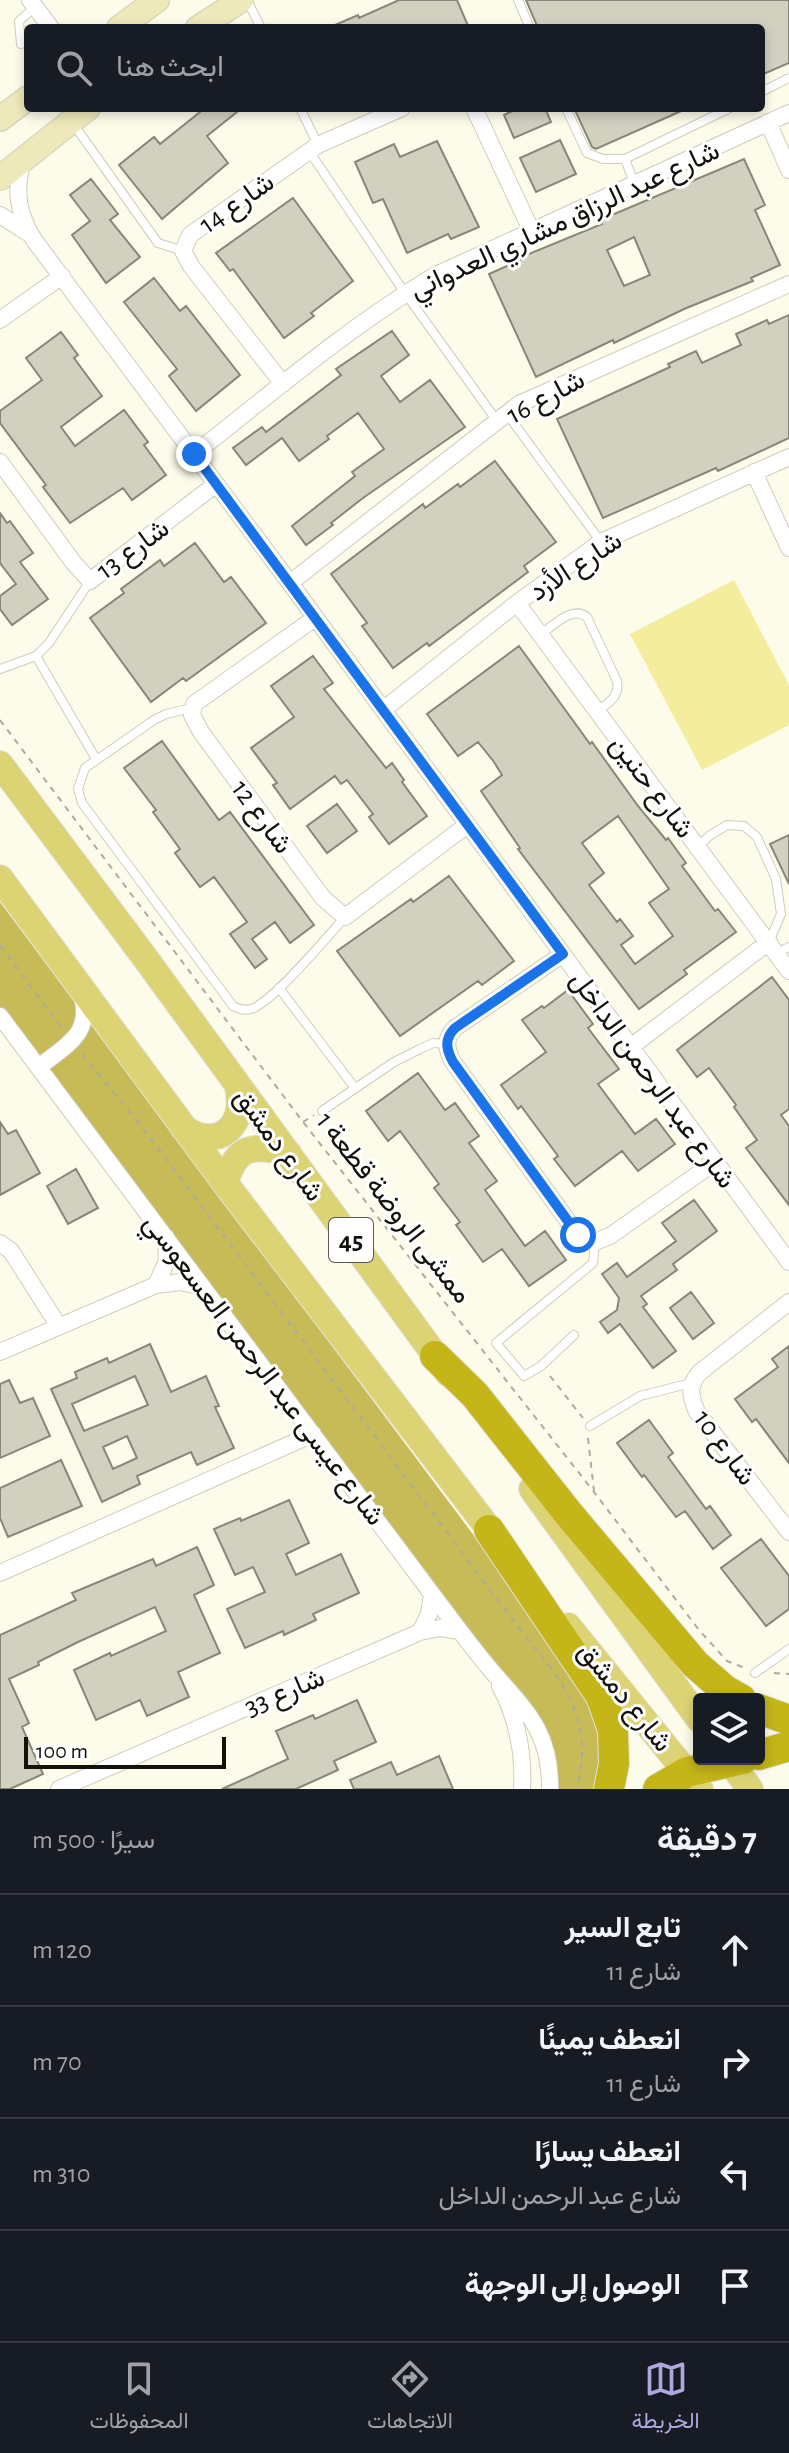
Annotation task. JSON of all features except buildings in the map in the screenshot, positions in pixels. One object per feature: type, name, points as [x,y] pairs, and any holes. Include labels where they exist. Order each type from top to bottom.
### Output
[{"type":"highway","points":[[435,1356],[464,1383],[695,1664],[725,1690],[748,1686]]},
{"type":"highway","points":[[489,1530],[601,1696],[613,1730],[614,1764],[609,1789]]},
{"type":"highway","points":[[765,1711],[789,1720]]},
{"type":"highway","points":[[765,1752],[789,1746]]},
{"type":"highway","points":[[658,1789],[693,1780],[727,1765]]},
{"type":"main road","points":[[124,24],[157,0]]},
{"type":"main road","points":[[204,24],[241,0]]},
{"type":"main road","points":[[0,119],[24,101]]},
{"type":"main road","points":[[0,178],[80,115]]},
{"type":"main road","name":"شارع دمشق","points":[[0,764],[288,1153],[693,1711]]},
{"type":"main road","name":"شارع دمشق","points":[[0,878],[225,1183],[489,1530],[693,1780]]},
{"type":"main road","points":[[184,1128],[194,1136],[203,1138],[227,1131],[240,1109],[238,1087]]},
{"type":"main road","points":[[225,1183],[233,1162],[245,1151],[262,1147],[288,1153]]},
{"type":"main road","points":[[742,1765],[750,1789]]},
{"type":"street","points":[[32,3],[48,24]]},
{"type":"street","name":"شارع 14","points":[[283,384],[191,266],[183,251],[190,235],[314,148],[393,112]]},
{"type":"street","points":[[476,112],[532,232]]},
{"type":"street","name":"شارع عبد الرزاق مشاري العدواني","points":[[194,454],[405,293],[436,275],[789,113]]},
{"type":"street","points":[[768,122],[789,170]]},
{"type":"street","name":"شارع عبد الرحمن الداخل","points":[[23,161],[17,188],[18,202],[34,240],[789,1262]]},
{"type":"street","name":"شارع عبد الرحمن الداخل","points":[[0,215],[34,240]]},
{"type":"street","points":[[0,320],[62,276]]},
{"type":"street","name":"شارع 16","points":[[290,583],[519,404],[789,284]]},
{"type":"street","name":"شارع الأزد","points":[[383,710],[517,603],[601,542],[789,457]]},
{"type":"street","name":"شارع 13","points":[[0,462],[90,581],[216,484]]},
{"type":"street","points":[[754,472],[789,548]]},
{"type":"street","name":"شارع حنين","points":[[517,603],[698,847],[778,947],[789,971]]},
{"type":"street","points":[[192,708],[315,618]]},
{"type":"street","name":"شارع 12","points":[[192,708],[194,721],[323,898],[345,917]]},
{"type":"street","points":[[345,917],[467,825]]},
{"type":"street","points":[[632,1046],[778,947]]},
{"type":"street","points":[[563,954],[455,1028],[448,1035],[446,1044],[453,1062],[578,1235],[595,1242],[610,1236],[715,1162]]},
{"type":"street","points":[[39,1067],[81,1031],[85,1020],[83,1000],[74,977]]},
{"type":"street","name":"شارع عيسى عبد الرحمن العسعوسي","points":[[0,1016],[460,1631],[491,1671],[513,1693],[538,1731],[548,1763],[550,1789]]},
{"type":"street","points":[[156,1285],[167,1261],[165,1236]]},
{"type":"street","points":[[0,1243],[11,1251],[58,1325]]},
{"type":"street","points":[[0,1352],[156,1285],[180,1282],[203,1287]]},
{"type":"street","name":"شارع 10","points":[[789,1302],[699,1373],[690,1393],[697,1412],[789,1532]]},
{"type":"street","points":[[0,1573],[313,1434]]},
{"type":"street","points":[[420,1632],[429,1614],[432,1594]]},
{"type":"street","name":"شارع 33","points":[[59,1789],[420,1632],[440,1628],[460,1631]]},
{"type":"street","name":"شارع عيسى عبد الرحمن العسعوسي","points":[[491,1671],[510,1708],[519,1739],[522,1789]]},
{"type":"lane","points":[[247,0],[259,24]]},
{"type":"lane","points":[[518,0],[528,24]]},
{"type":"lane","points":[[21,44],[19,21],[32,3]]},
{"type":"lane","points":[[765,90],[789,78]]},
{"type":"lane","points":[[301,112],[314,148],[405,293],[601,542]]},
{"type":"lane","points":[[568,112],[587,153],[603,159],[625,159],[722,112]]},
{"type":"lane","points":[[80,115],[158,243],[183,251]]},
{"type":"lane","points":[[625,159],[634,183]]},
{"type":"lane","points":[[0,669],[36,656],[49,643],[90,581]]},
{"type":"lane","points":[[540,635],[574,612],[582,612],[587,617],[618,689],[617,695],[597,712]]},
{"type":"lane","points":[[36,656],[96,759]]},
{"type":"lane","points":[[192,708],[154,720],[85,768],[78,789],[82,803],[233,1006],[246,1010],[255,1007],[279,988],[345,917]]},
{"type":"lane","points":[[698,847],[727,825],[744,826],[757,837],[776,879],[781,914],[778,947]]},
{"type":"lane","points":[[279,988],[355,1088]]},
{"type":"lane","points":[[322,1111],[420,1049],[433,1043],[446,1044]]},
{"type":"lane","points":[[574,1335],[541,1366],[524,1376],[496,1343],[593,1263],[595,1242]]},
{"type":"lane","points":[[590,1426],[640,1396],[692,1383]]},
{"type":"lane","points":[[748,1686],[789,1649]]},
{"type":"path","name":"ممشى الروضة قطعة 1","points":[[0,720],[303,1122],[699,1630],[748,1686],[789,1674]]},
{"type":"path","points":[[0,945],[559,1677],[575,1708],[583,1735],[583,1765],[577,1789]]},
{"type":"path","points":[[541,1366],[590,1426],[587,1444],[594,1492]]},
{"type":"shaded area","points":[[734,580],[789,685],[789,725],[702,770],[630,634]]},
{"type":"shaded area","points":[[0,902],[561,1652],[596,1708],[602,1753],[596,1789],[556,1789],[557,1774],[489,1657],[0,1007]]},
{"type":"route","points":[[194,454],[563,954],[455,1028],[448,1035],[446,1044],[453,1062],[578,1235]]}]
